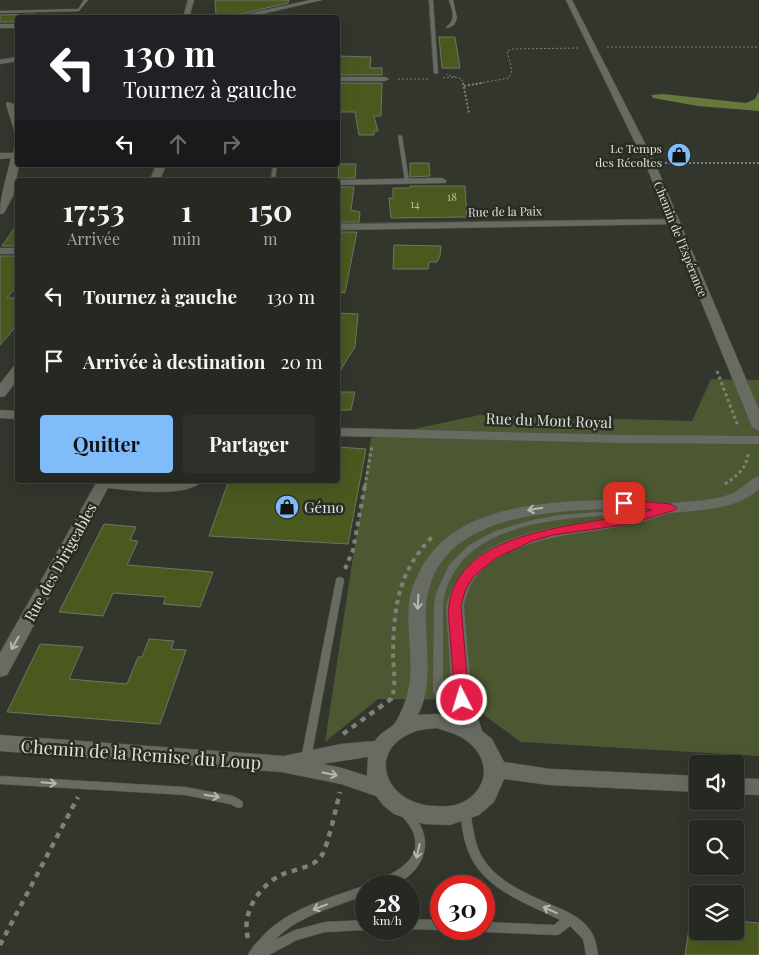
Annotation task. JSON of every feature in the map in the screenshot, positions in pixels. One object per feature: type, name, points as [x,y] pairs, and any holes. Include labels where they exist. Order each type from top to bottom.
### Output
[{"type":"street","points":[[187,15],[191,0]]},
{"type":"street","points":[[247,15],[319,0]]},
{"type":"street","name":"Chemin de l'Espérance","points":[[569,0],[650,164],[759,427]]},
{"type":"street","points":[[243,15],[257,13]]},
{"type":"street","points":[[0,26],[15,26]]},
{"type":"street","points":[[0,62],[15,60]]},
{"type":"street","points":[[340,79],[385,79]]},
{"type":"street","points":[[0,107],[14,103]]},
{"type":"street","points":[[0,156],[15,152]]},
{"type":"street","points":[[0,211],[8,196],[15,161]]},
{"type":"street","points":[[340,182],[442,181]]},
{"type":"street","name":"Rue de la Paix","points":[[340,227],[674,222]]},
{"type":"street","points":[[0,251],[15,251]]},
{"type":"street","points":[[0,393],[15,374]]},
{"type":"street","points":[[0,414],[15,415]]},
{"type":"street","name":"Rue du Mont Royal","points":[[340,432],[759,440]]},
{"type":"street","points":[[472,732],[462,700],[455,606],[459,591],[468,574],[492,555],[528,538],[552,532],[630,520],[671,508],[713,504],[746,492],[759,481]]},
{"type":"street","name":"Rue des Dirigeables","points":[[0,670],[103,483],[176,487],[187,483]]},
{"type":"street","points":[[402,728],[416,697],[419,672],[419,592],[432,562],[454,540],[486,522],[508,514],[534,509],[624,503],[671,508]]},
{"type":"street","points":[[437,721],[456,724],[472,732],[484,742],[492,755],[495,769],[494,782],[488,794],[478,804],[450,816],[433,817],[417,814],[402,808],[382,790],[376,776],[376,762],[380,748],[389,736],[402,728],[419,722],[437,721]]},
{"type":"street","name":"Chemin de la Remise du Loup","points":[[0,743],[282,764],[342,776],[382,790]]},
{"type":"street","name":"Chemin de la Remise du Loup","points":[[282,764],[306,758],[380,748]]},
{"type":"street","points":[[495,769],[550,777],[689,784]]},
{"type":"street","points":[[744,786],[759,787]]},
{"type":"lane","points":[[0,12],[79,10],[86,0]]},
{"type":"lane","points":[[431,0],[436,74]]},
{"type":"lane","points":[[448,27],[453,24],[455,18],[451,0]]},
{"type":"lane","points":[[400,136],[407,181]]},
{"type":"lane","points":[[438,692],[438,608],[440,592],[449,572],[469,550],[502,532],[542,521],[671,508]]},
{"type":"lane","points":[[306,758],[340,580]]},
{"type":"lane","points":[[0,780],[185,792],[233,800],[238,804]]},
{"type":"lane","points":[[402,808],[418,831],[420,849],[412,868],[403,875]]},
{"type":"lane","points":[[465,811],[471,845],[482,866],[525,898],[570,919],[585,931],[591,946],[592,955]]},
{"type":"lane","points":[[254,952],[286,922],[316,908],[355,894]]},
{"type":"lane","points":[[495,927],[556,930],[570,919]]},
{"type":"lane","points":[[254,952],[325,927],[355,926]]},
{"type":"path","points":[[464,86],[509,78],[512,70],[507,51],[513,49],[759,47]]},
{"type":"path","points":[[455,77],[462,79],[469,113]]},
{"type":"path","points":[[650,164],[759,162]]},
{"type":"path","points":[[340,580],[353,550],[375,433]]},
{"type":"path","points":[[254,952],[245,928],[247,915],[260,892],[276,878],[309,866],[318,860],[322,854],[342,785]]},
{"type":"path","points":[[0,945],[85,786]]},
{"type":"green space","points":[[759,91],[759,111],[698,106],[653,98],[651,95],[663,94],[746,103],[755,99]]},
{"type":"green space","points":[[711,379],[759,380],[759,756],[521,742],[484,715],[481,700],[378,699],[325,742],[371,438],[480,415],[692,421]]},
{"type":"building","points":[[215,0],[289,0],[288,3],[237,15],[216,15]]},
{"type":"building","points":[[35,14],[15,15],[15,22],[0,22],[0,15]]},
{"type":"building","points":[[439,37],[455,37],[460,68],[442,68]]},
{"type":"building","points":[[340,56],[371,57],[370,68],[382,68],[382,75],[340,75]]},
{"type":"building","points":[[341,83],[382,83],[381,116],[374,116],[378,131],[374,131],[374,135],[359,135],[355,112],[340,112]]},
{"type":"building","points":[[410,163],[429,163],[430,176],[410,177]]},
{"type":"building","points":[[340,164],[356,164],[355,178],[338,178]]},
{"type":"building","points":[[410,186],[465,186],[467,217],[391,218],[389,198],[393,198],[393,188],[410,188]]},
{"type":"building","points":[[340,187],[354,187],[351,210],[360,212],[359,222],[340,222]]},
{"type":"building","points":[[15,227],[15,246],[2,246]]},
{"type":"building","points":[[340,232],[357,232],[345,293],[340,292]]},
{"type":"building","points":[[394,245],[441,246],[440,256],[437,262],[429,262],[428,269],[393,269]]},
{"type":"building","points":[[0,256],[15,256],[15,289],[7,298],[15,298],[15,328],[0,345]]},
{"type":"building","points":[[340,313],[358,314],[355,347],[340,371]]},
{"type":"building","points":[[340,392],[355,392],[351,410],[340,410]]},
{"type":"building","name":"Gémo","points":[[340,447],[366,449],[348,544],[209,536],[228,483],[340,483]]},
{"type":"building","points":[[104,524],[136,527],[130,540],[138,541],[127,565],[213,572],[200,607],[163,604],[166,597],[113,593],[103,616],[59,612]]},
{"type":"building","points":[[149,639],[174,641],[171,649],[186,650],[160,724],[7,712],[40,644],[83,647],[69,679],[127,684],[138,657],[142,657]]},
{"type":"building","points":[[744,922],[759,923],[759,955],[685,955],[689,929],[689,940],[744,940]]},
{"type":"place","name":"Le Temps des Récoltes","points":[[679,155]]},
{"type":"place","name":"Gémo","points":[[287,507]]},
{"type":"route","points":[[462,700],[455,606],[462,583],[468,574],[485,559],[501,549],[528,538],[552,532],[630,520],[671,508],[624,503]]}]
